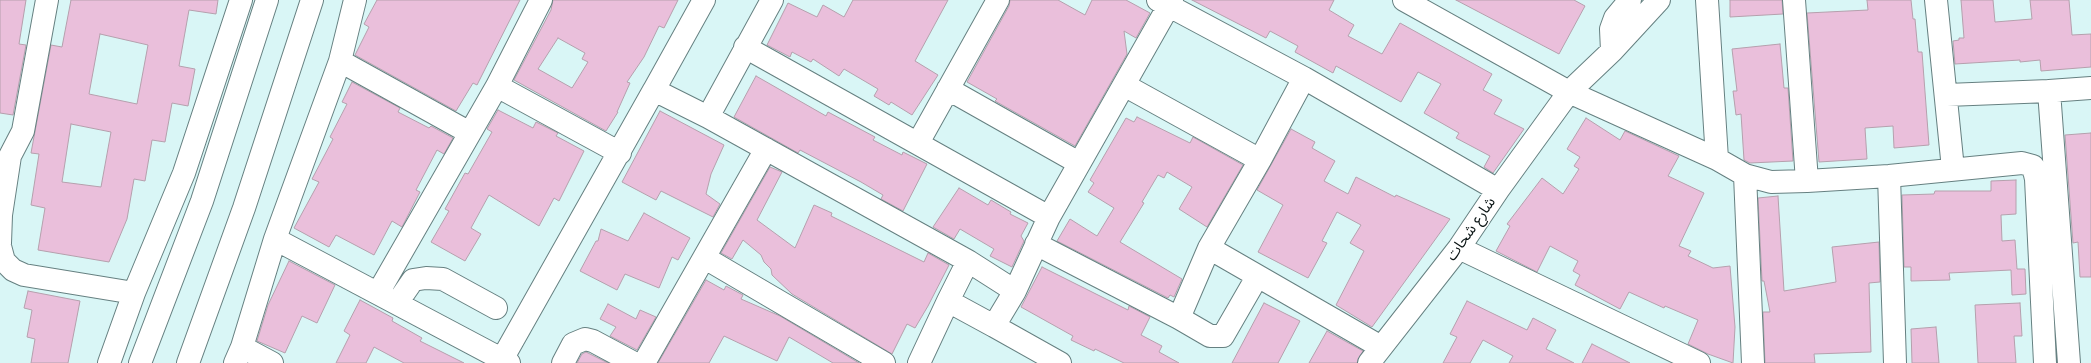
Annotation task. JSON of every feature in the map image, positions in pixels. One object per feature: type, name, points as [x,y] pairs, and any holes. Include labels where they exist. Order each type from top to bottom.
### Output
[{"type":"street","points":[[47,0],[23,131],[5,152],[0,253],[4,262],[13,270],[24,275],[134,293]]},
{"type":"street","points":[[109,363],[134,293],[184,173],[241,0]]},
{"type":"street","points":[[140,363],[202,201],[267,0]]},
{"type":"street","points":[[188,363],[244,208],[312,0]]},
{"type":"street","points":[[272,363],[239,355],[275,239],[340,61],[355,0]]},
{"type":"street","points":[[387,298],[470,133],[541,0]]},
{"type":"street","points":[[275,239],[504,362],[704,0]]},
{"type":"street","points":[[708,117],[772,0]]},
{"type":"street","points":[[918,143],[998,0]]},
{"type":"street","points":[[1404,0],[1570,92],[1717,159],[1745,175],[1771,182],[1889,176],[1953,168],[2022,163],[2033,166],[2036,187],[2045,363]]},
{"type":"street","points":[[1612,51],[1611,30],[1615,18],[1630,0]]},
{"type":"street","name":"شارع شحات","points":[[1375,355],[1459,248],[1498,190],[1570,92],[1612,51],[1659,0]]},
{"type":"street","points":[[1707,0],[1717,159]]},
{"type":"street","points":[[1794,0],[1807,181]]},
{"type":"street","points":[[1936,0],[1947,95],[1953,168]]},
{"type":"street","points":[[994,326],[1014,291],[1049,217],[1078,163],[1124,85],[1166,2],[1304,78],[1498,190]]},
{"type":"street","points":[[745,47],[1049,217]]},
{"type":"street","points":[[340,61],[470,133]]},
{"type":"street","points":[[1179,318],[1209,248],[1260,160],[1304,78]]},
{"type":"street","points":[[1124,85],[1260,160]]},
{"type":"street","points":[[496,86],[620,153]]},
{"type":"street","points":[[1947,95],[2091,88]]},
{"type":"street","points":[[948,89],[1078,163]]},
{"type":"street","points":[[654,90],[708,117],[766,149],[968,262],[1014,291]]},
{"type":"street","points":[[2049,91],[2069,363]]},
{"type":"street","points":[[644,363],[766,149]]},
{"type":"street","points":[[1745,175],[1753,363]]},
{"type":"street","points":[[1889,176],[1895,363]]},
{"type":"street","points":[[1036,244],[1179,318],[1210,336],[1223,336],[1257,277]]},
{"type":"street","points":[[1209,248],[1257,277],[1375,355]]},
{"type":"street","points":[[1459,248],[1699,363]]},
{"type":"street","points":[[705,258],[884,363]]},
{"type":"street","points":[[919,363],[968,262]]},
{"type":"street","points":[[387,298],[412,280],[426,278],[443,279],[496,308]]},
{"type":"street","points":[[948,302],[1060,363]]},
{"type":"street","points":[[563,363],[573,344],[585,339],[593,341],[634,363]]},
{"type":"building","points":[[0,0],[26,0],[19,44],[26,45],[13,115],[0,113]]},
{"type":"building","points":[[71,0],[218,0],[216,14],[189,10],[179,66],[195,69],[188,106],[172,103],[165,142],[152,140],[145,181],[134,179],[127,219],[109,262],[38,250],[45,208],[31,205],[39,154],[31,153],[51,45],[62,47]],"holes":[[[100,34],[148,45],[137,104],[89,94]],[[71,124],[111,132],[101,187],[62,182]]]},
{"type":"building","points":[[377,0],[520,0],[477,85],[473,83],[456,111],[355,55],[369,27],[364,24]]},
{"type":"building","points":[[553,0],[678,0],[664,28],[659,26],[644,57],[627,82],[630,83],[618,112],[606,131],[514,80],[551,10]],"holes":[[[558,38],[585,53],[582,59],[588,62],[572,88],[538,69]]]},
{"type":"building","points":[[853,0],[948,0],[915,61],[938,75],[912,115],[891,102],[889,105],[874,96],[878,89],[844,69],[839,76],[813,59],[811,62],[792,52],[790,57],[767,45],[788,3],[817,17],[823,5],[844,17]]},
{"type":"building","points":[[1010,0],[1058,0],[1085,15],[1092,0],[1126,0],[1150,13],[1136,38],[1124,31],[1127,54],[1075,146],[995,101],[997,99],[967,82],[1009,6]]},
{"type":"building","points":[[1192,0],[1334,0],[1329,10],[1354,25],[1348,36],[1382,54],[1400,23],[1492,74],[1483,90],[1502,100],[1494,114],[1524,129],[1493,173],[1484,167],[1490,156],[1456,138],[1459,133],[1424,113],[1441,84],[1418,72],[1401,102],[1336,66],[1333,73],[1295,52],[1298,46],[1270,31],[1266,38]]},
{"type":"building","points":[[1456,0],[1574,0],[1585,6],[1559,54]]},
{"type":"building","points":[[1730,0],[1782,0],[1783,14],[1730,17]]},
{"type":"building","points":[[1867,0],[1911,0],[1913,19],[1915,19],[1918,52],[1922,52],[1929,145],[1894,148],[1893,126],[1865,128],[1867,159],[1819,162],[1807,13],[1868,10]]},
{"type":"building","points":[[1961,0],[1993,0],[1995,22],[2032,19],[2030,0],[2069,0],[2072,35],[2091,34],[2091,67],[2041,71],[2040,60],[1955,64],[1953,41],[1959,40],[1959,38],[1964,38]]},
{"type":"building","points":[[1780,44],[1784,88],[1788,88],[1793,161],[1750,163],[1744,160],[1741,114],[1736,115],[1733,91],[1737,91],[1732,49]]},
{"type":"building","points":[[756,76],[826,116],[828,112],[875,137],[873,140],[902,155],[903,152],[927,164],[903,211],[881,199],[883,195],[861,182],[800,150],[798,153],[734,117]]},
{"type":"building","points":[[352,82],[400,108],[398,112],[429,128],[431,126],[453,138],[444,154],[437,150],[416,190],[420,192],[402,227],[392,221],[374,255],[336,235],[329,247],[294,228],[319,182],[312,179],[333,139],[330,137],[347,104],[342,102]]},
{"type":"building","points":[[498,110],[533,128],[536,122],[558,133],[556,136],[584,151],[559,201],[554,198],[539,226],[489,195],[471,228],[481,234],[465,261],[431,242],[449,211],[445,209],[465,173],[468,174],[492,132],[487,129]]},
{"type":"building","points":[[660,111],[724,145],[711,174],[706,194],[720,204],[713,217],[661,191],[656,200],[622,182]]},
{"type":"building","points":[[1137,117],[1190,143],[1193,137],[1243,165],[1207,227],[1179,209],[1192,187],[1167,172],[1164,178],[1158,175],[1142,202],[1144,203],[1120,242],[1182,279],[1174,297],[1170,295],[1168,298],[1057,241],[1070,219],[1097,236],[1114,208],[1088,192],[1094,183],[1090,180],[1126,118],[1134,122]]},
{"type":"building","points":[[1586,118],[1620,140],[1625,131],[1679,156],[1668,176],[1704,193],[1679,246],[1691,251],[1688,256],[1713,268],[1730,266],[1735,327],[1733,363],[1708,354],[1688,344],[1698,320],[1665,306],[1664,308],[1629,292],[1620,309],[1575,285],[1580,275],[1573,271],[1578,261],[1550,246],[1537,272],[1496,251],[1510,226],[1507,224],[1542,178],[1563,194],[1579,169],[1574,166],[1580,157],[1567,149]]},
{"type":"building","points":[[1291,129],[1315,142],[1312,148],[1335,161],[1324,181],[1348,194],[1356,177],[1395,197],[1396,195],[1450,219],[1372,327],[1336,305],[1364,251],[1350,243],[1361,225],[1337,212],[1322,241],[1327,243],[1308,278],[1258,252],[1283,205],[1257,190]]},
{"type":"building","points":[[2091,133],[2091,277],[2080,277],[2078,242],[2073,243],[2065,135]]},
{"type":"building","points":[[770,167],[782,172],[757,220],[795,248],[814,205],[832,213],[831,216],[924,262],[928,253],[949,265],[915,328],[907,324],[892,354],[792,294],[772,275],[771,269],[764,262],[761,255],[743,240],[732,259],[721,253]]},
{"type":"building","points":[[2016,180],[2016,214],[2001,215],[2002,241],[2015,240],[2017,269],[2025,269],[2026,294],[2012,295],[2011,270],[1949,273],[1950,280],[1911,281],[1911,267],[1904,267],[1902,195],[1934,194],[1935,191],[1991,191],[1991,181]]},
{"type":"building","points":[[959,188],[988,205],[991,200],[1011,212],[1010,214],[1028,223],[1021,236],[1024,241],[1012,267],[990,256],[994,249],[960,229],[954,239],[933,227]]},
{"type":"building","points":[[1778,196],[1784,291],[1836,282],[1832,247],[1879,242],[1880,282],[1869,283],[1871,352],[1814,354],[1815,363],[1765,363],[1763,312],[1770,312],[1764,281],[1762,281],[1758,198]]},
{"type":"building","points":[[644,213],[690,238],[678,260],[672,257],[659,288],[625,274],[617,290],[580,271],[596,241],[598,241],[601,229],[628,241]]},
{"type":"building","points":[[289,261],[335,285],[317,323],[302,316],[285,353],[257,341],[268,305]]},
{"type":"building","points":[[1042,267],[1128,310],[1129,306],[1150,317],[1141,335],[1162,346],[1159,352],[1179,363],[1124,363],[1095,349],[1094,351],[1071,340],[1073,336],[1021,307]]},
{"type":"building","points":[[706,280],[724,290],[726,286],[743,295],[741,299],[780,316],[859,363],[833,363],[789,337],[777,361],[724,336],[709,363],[658,363]]},
{"type":"building","points":[[28,291],[80,301],[68,363],[31,363],[35,339],[27,337],[32,310],[24,308]]},
{"type":"building","points":[[360,300],[393,318],[392,321],[422,338],[420,341],[464,363],[404,363],[374,347],[366,363],[336,363],[350,335],[344,331]]},
{"type":"building","points":[[1467,301],[1527,330],[1533,318],[1556,330],[1546,349],[1574,363],[1509,363],[1513,356],[1483,340],[1470,363],[1443,363],[1457,337],[1450,334]]},
{"type":"building","points":[[1264,303],[1300,321],[1278,363],[1232,363]]},
{"type":"building","points":[[2020,303],[2022,336],[2014,336],[2016,363],[1978,363],[1975,305]]},
{"type":"building","points":[[608,304],[636,319],[640,310],[656,317],[637,350],[610,336],[616,327],[600,319]]},
{"type":"building","points":[[1936,327],[1939,363],[1912,363],[1911,329]]},
{"type":"building","points":[[1327,331],[1363,351],[1357,363],[1309,363]]},
{"type":"building","points":[[1592,344],[1630,363],[1582,363]]},
{"type":"building","points":[[586,352],[608,363],[577,363],[582,354]]}]
